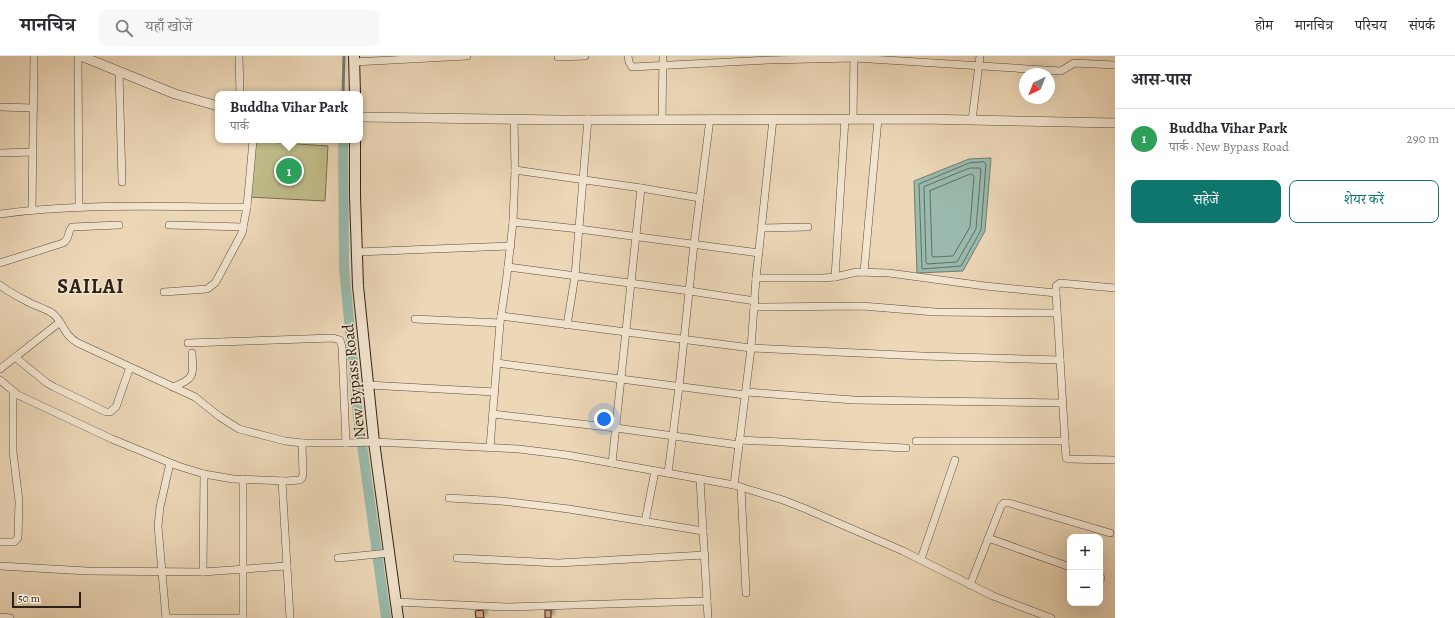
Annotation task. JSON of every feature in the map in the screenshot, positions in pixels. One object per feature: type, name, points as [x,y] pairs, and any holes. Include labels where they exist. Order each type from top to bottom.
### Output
[{"type":"main road","points":[[354,59],[354,91]]},
{"type":"main road","name":"New Bypass Road","points":[[355,143],[358,286],[368,385],[370,442],[386,553],[398,618]]},
{"type":"street","points":[[32,210],[34,56]]},
{"type":"street","points":[[79,207],[80,56],[175,94],[215,105]]},
{"type":"street","points":[[239,56],[240,91]]},
{"type":"street","points":[[354,59],[467,56]]},
{"type":"street","points":[[558,57],[585,56]]},
{"type":"street","points":[[628,56],[629,62],[632,66],[854,57],[1061,71],[1074,63],[1115,65]]},
{"type":"street","points":[[662,119],[663,56]]},
{"type":"street","points":[[972,120],[980,56]]},
{"type":"street","points":[[835,277],[854,57]]},
{"type":"street","points":[[119,71],[122,182]]},
{"type":"street","points":[[0,107],[34,108]]},
{"type":"street","points":[[363,117],[588,120],[878,119],[1115,123]]},
{"type":"street","points":[[490,448],[500,320],[513,222],[515,170],[514,119]]},
{"type":"street","points":[[668,473],[710,119]]},
{"type":"street","points":[[734,485],[751,348],[756,278],[773,119]]},
{"type":"street","points":[[864,272],[878,119]]},
{"type":"street","points":[[567,326],[575,276],[588,120]]},
{"type":"street","points":[[164,292],[207,289],[218,278],[238,241],[243,227],[247,207],[253,143]]},
{"type":"street","points":[[0,153],[33,152]]},
{"type":"street","points":[[515,170],[642,188],[700,198]]},
{"type":"street","points":[[612,463],[627,332],[635,236],[642,188]]},
{"type":"street","points":[[0,214],[79,207],[247,207]]},
{"type":"street","points":[[513,222],[635,236],[759,253]]},
{"type":"street","points":[[0,263],[63,243],[67,239],[69,230],[72,227],[119,225]]},
{"type":"street","points":[[169,225],[243,227]]},
{"type":"street","points":[[761,228],[808,227]]},
{"type":"street","points":[[357,252],[511,246]]},
{"type":"street","points":[[508,267],[690,291],[754,304],[862,306],[935,312],[1057,313]]},
{"type":"street","points":[[756,278],[835,277],[864,272],[909,275],[985,286],[1056,293]]},
{"type":"street","points":[[1115,288],[1060,283],[1056,286],[1065,455],[1068,459],[1115,460]]},
{"type":"street","points":[[0,285],[22,299],[51,312],[57,317],[70,339],[195,397],[220,417],[249,432],[285,441],[346,443],[370,442],[519,449],[567,455],[734,485],[783,500],[921,559],[970,585],[1016,606],[1051,618]]},
{"type":"street","points":[[415,319],[500,320],[627,332],[751,348],[922,356],[1060,360]]},
{"type":"street","points":[[0,369],[60,322]]},
{"type":"street","points":[[188,342],[333,338],[340,340],[342,346],[346,443]]},
{"type":"street","points":[[173,387],[185,382],[193,373],[192,352]]},
{"type":"street","points":[[15,357],[47,383],[64,393],[106,412],[110,412],[116,407],[130,367]]},
{"type":"street","points":[[497,363],[679,387],[746,394],[854,400],[1062,403]]},
{"type":"street","points":[[0,380],[13,392],[112,439],[170,463],[204,474],[243,479],[282,481],[300,480],[302,478],[302,442]]},
{"type":"street","points":[[368,385],[494,392]]},
{"type":"street","points":[[0,542],[14,542],[18,538],[18,501],[13,452],[13,392]]},
{"type":"street","points":[[493,414],[739,443],[906,448]]},
{"type":"street","points":[[916,441],[1065,441]]},
{"type":"street","points":[[921,559],[955,460]]},
{"type":"street","points":[[170,463],[158,517],[158,538],[166,618],[243,618],[243,479]]},
{"type":"street","points":[[645,522],[655,471]]},
{"type":"street","points":[[203,572],[204,474]]},
{"type":"street","points":[[700,479],[708,618]]},
{"type":"street","points":[[282,481],[290,618]]},
{"type":"street","points":[[741,487],[746,593]]},
{"type":"street","points":[[449,498],[500,501],[569,509],[703,530]]},
{"type":"street","points":[[970,585],[1001,506],[1004,503],[1009,503],[1110,533]]},
{"type":"street","points":[[988,538],[1067,566]]},
{"type":"street","points":[[338,558],[386,553]]},
{"type":"street","points":[[457,558],[558,563],[705,555]]},
{"type":"street","points":[[0,566],[87,571],[203,572],[287,566]]},
{"type":"street","points":[[395,602],[507,607],[707,601]]},
{"type":"street","points":[[0,617],[10,618]]},
{"type":"shaded area","points":[[252,143],[282,143],[328,146],[325,201],[249,197]]},
{"type":"water","points":[[991,158],[985,231],[963,271],[917,273],[914,181],[969,159]]},
{"type":"building","points":[[483,610],[484,618],[476,618],[475,611]]},
{"type":"building","points":[[545,610],[551,610],[551,618],[545,618]]},
{"type":"waterway","points":[[343,91],[344,56]]},
{"type":"waterway","points":[[343,143],[344,267],[358,416],[386,618]]},
{"type":"place","name":"Buddha Vihar Park","points":[[289,171]]},
{"type":"district","name":"SAILAI","points":[[91,286]]}]
